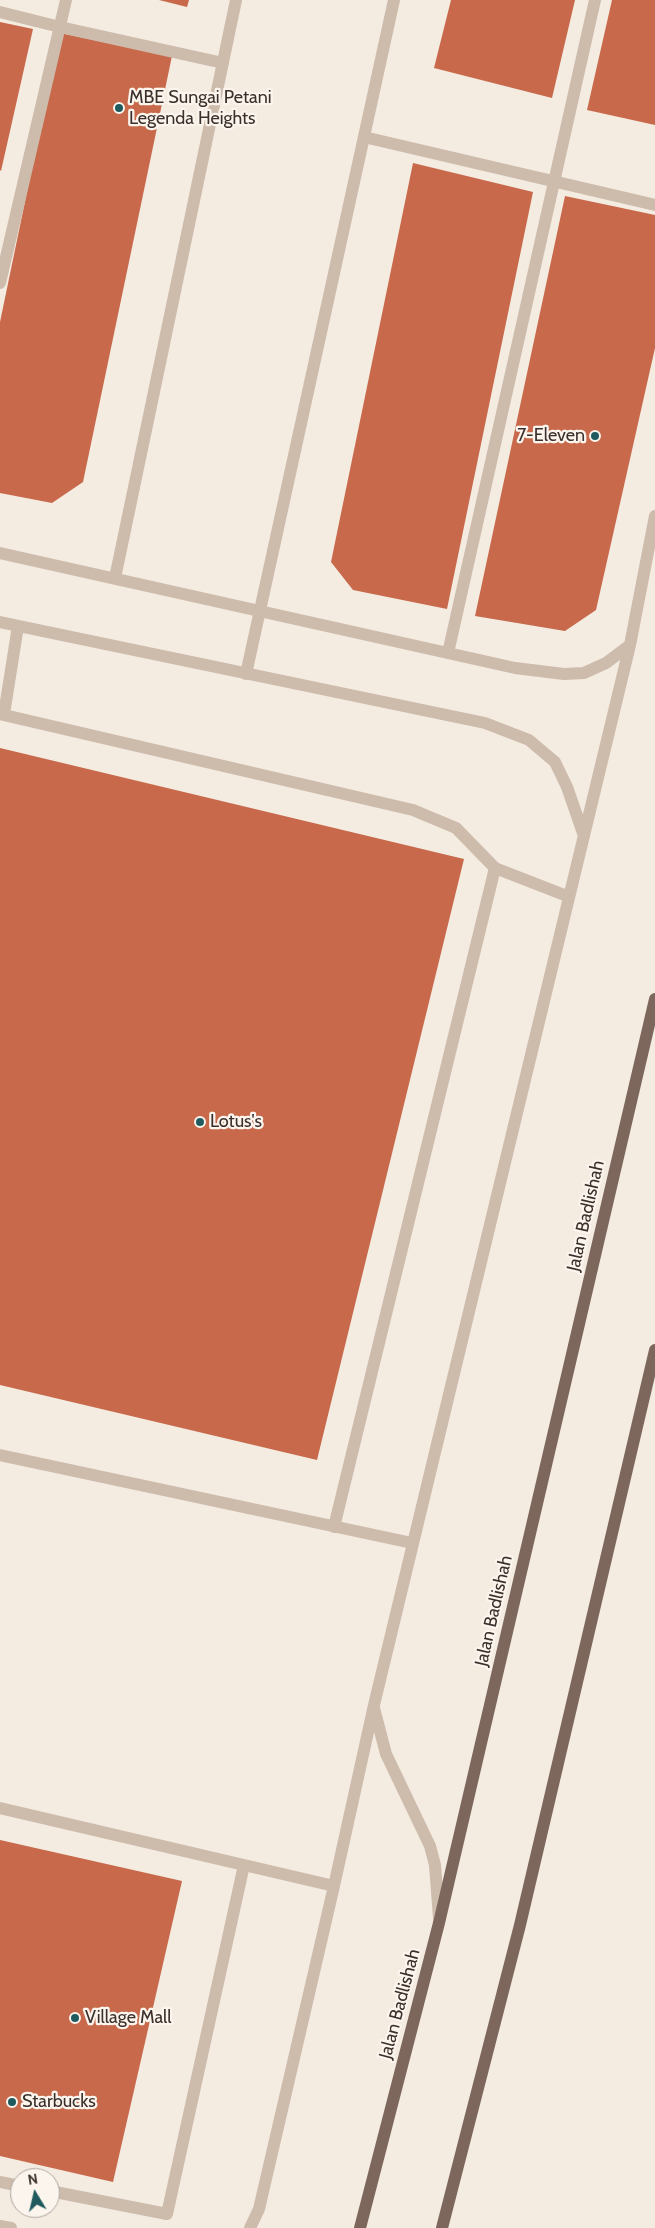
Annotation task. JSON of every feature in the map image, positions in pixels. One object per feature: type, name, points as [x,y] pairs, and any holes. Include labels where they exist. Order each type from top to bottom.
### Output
[{"type":"main road","name":"Jalan Badlishah","points":[[360,2228],[439,1923],[655,999]]},
{"type":"main road","points":[[442,2228],[520,1925],[655,1350]]},
{"type":"street","points":[[0,284],[66,0]]},
{"type":"street","points":[[115,578],[236,0]]},
{"type":"street","points":[[246,674],[394,0]]},
{"type":"street","points":[[448,653],[595,0]]},
{"type":"street","points":[[0,12],[223,63]]},
{"type":"street","points":[[364,137],[555,180],[655,205]]},
{"type":"street","points":[[250,2228],[259,2209],[412,1543],[630,645],[655,516]]},
{"type":"street","points":[[0,553],[515,668],[564,674],[584,672],[606,664],[630,645]]},
{"type":"street","points":[[0,622],[485,723],[529,740],[555,762],[567,787],[584,836]]},
{"type":"street","points":[[18,626],[2,714],[413,810],[456,828],[495,868],[568,896]]},
{"type":"street","points":[[334,1527],[495,868]]},
{"type":"street","points":[[0,1455],[412,1543]]},
{"type":"street","points":[[374,1705],[386,1754],[430,1846],[435,1865],[439,1923]]},
{"type":"street","points":[[0,1808],[334,1886]]},
{"type":"street","points":[[60,2194],[167,2214],[244,1865]]},
{"type":"street","points":[[0,2226],[11,2228]]},
{"type":"building","points":[[159,0],[189,0],[187,7]]},
{"type":"building","points":[[451,0],[575,0],[552,98],[434,68]]},
{"type":"building","points":[[612,0],[655,0],[655,125],[587,110]]},
{"type":"building","points":[[0,22],[33,29],[1,171],[0,170]]},
{"type":"building","points":[[60,33],[172,56],[83,482],[52,503],[0,493],[0,322]]},
{"type":"building","points":[[413,163],[533,192],[447,609],[353,590],[331,562]]},
{"type":"building","points":[[565,196],[655,215],[655,348],[596,610],[565,631],[475,616]]},
{"type":"building","name":"Lotus's","points":[[0,748],[464,859],[317,1460],[0,1385]]},
{"type":"building","name":"Village Mall","points":[[0,1840],[182,1881],[113,2182],[60,2170],[60,2168],[52,2168],[0,2156]]},
{"type":"place","name":"MBE Sungai Petani Legenda Heights","points":[[119,108]]},
{"type":"place","name":"7-Eleven","points":[[595,436]]},
{"type":"place","name":"Lotus's","points":[[200,1122]]},
{"type":"place","name":"Village Mall","points":[[75,2018]]},
{"type":"place","name":"Starbucks","points":[[12,2102]]}]
